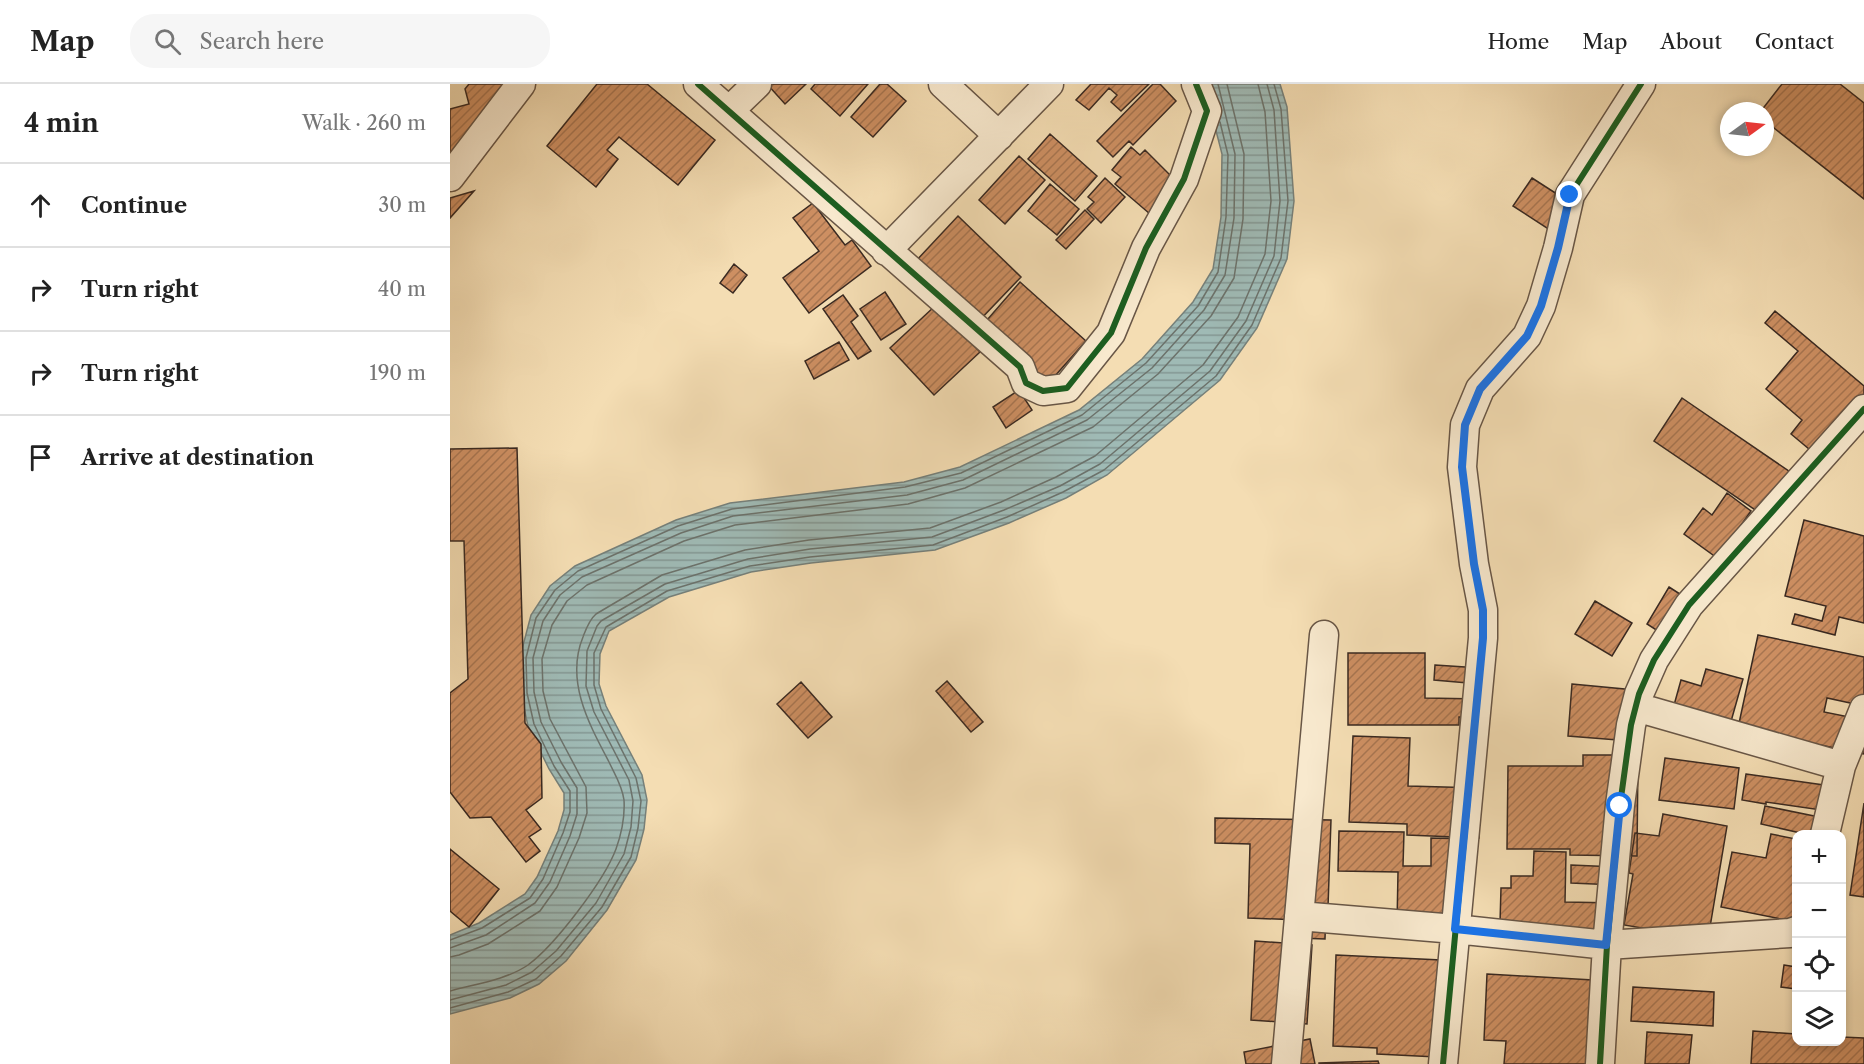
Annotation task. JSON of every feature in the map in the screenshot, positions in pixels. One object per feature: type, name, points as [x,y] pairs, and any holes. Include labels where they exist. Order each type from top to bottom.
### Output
[{"type":"street","points":[[450,177],[521,84]]},
{"type":"street","points":[[698,84],[1020,366],[1026,383],[1043,391],[1067,388],[1111,333],[1146,248],[1184,179],[1207,111],[1196,84]]},
{"type":"street","points":[[729,111],[757,84]]},
{"type":"street","points":[[943,84],[999,136]]},
{"type":"street","points":[[886,250],[1049,84]]},
{"type":"street","points":[[1443,1064],[1483,638],[1483,610],[1474,564],[1462,467],[1465,425],[1480,389],[1527,336],[1541,306],[1570,195],[1641,84]]},
{"type":"street","points":[[1600,1064],[1606,945],[1620,806],[1631,725],[1654,660],[1689,605],[1860,421]]},
{"type":"street","points":[[1286,1064],[1324,635]]},
{"type":"street","points":[[1636,706],[1840,766]]},
{"type":"street","points":[[1826,830],[1840,766],[1864,709]]},
{"type":"street","points":[[1299,916],[1606,945],[1792,932]]},
{"type":"water","points":[[1204,84],[1280,84],[1287,107],[1294,201],[1287,259],[1257,328],[1220,380],[1107,475],[1066,498],[1009,523],[935,550],[811,563],[751,572],[669,597],[609,631],[600,654],[599,684],[606,706],[642,775],[647,800],[644,829],[636,860],[607,910],[566,961],[539,984],[510,998],[450,1014],[450,935],[479,923],[525,894],[537,877],[558,831],[564,810],[564,793],[549,769],[528,726],[521,694],[520,657],[531,615],[550,586],[575,566],[676,520],[730,503],[904,482],[960,467],[1079,410],[1142,359],[1193,302],[1213,269],[1221,217],[1222,154]]},
{"type":"building","points":[[469,84],[525,84],[450,181],[450,109],[469,104],[465,89]]},
{"type":"building","points":[[597,84],[647,84],[715,140],[678,185],[619,137],[607,150],[618,159],[596,187],[547,146]]},
{"type":"building","points":[[767,84],[806,84],[785,104]]},
{"type":"building","points":[[815,84],[868,84],[840,116],[811,89]]},
{"type":"building","points":[[880,84],[887,84],[906,101],[873,137],[851,117]]},
{"type":"building","points":[[1091,84],[1149,84],[1121,111],[1111,102],[1117,95],[1109,88],[1089,110],[1076,100]]},
{"type":"building","points":[[1153,84],[1160,84],[1176,101],[1133,145],[1129,141],[1113,157],[1097,141]]},
{"type":"building","points":[[1782,84],[1840,84],[1864,103],[1864,199],[1774,128],[1774,102],[1768,102]]},
{"type":"building","points":[[1050,134],[1097,176],[1075,201],[1028,159]]},
{"type":"building","points":[[1131,147],[1140,155],[1145,150],[1175,180],[1150,214],[1115,184],[1121,177],[1112,170]]},
{"type":"building","points":[[1019,156],[1045,180],[1005,224],[979,200]]},
{"type":"building","points":[[1105,178],[1125,197],[1101,223],[1087,209],[1094,202],[1088,197]]},
{"type":"building","points":[[1532,178],[1571,203],[1553,232],[1513,206]]},
{"type":"building","points":[[1050,184],[1079,209],[1057,235],[1028,211]]},
{"type":"building","points":[[474,191],[450,218],[450,198]]},
{"type":"building","points":[[813,203],[845,245],[852,240],[871,266],[809,313],[783,278],[819,251],[793,218]]},
{"type":"building","points":[[1085,210],[1094,219],[1066,249],[1056,240]]},
{"type":"building","points":[[958,216],[1021,277],[978,322],[915,262]]},
{"type":"building","points":[[734,264],[747,275],[733,293],[720,283]]},
{"type":"building","points":[[1020,282],[1086,341],[1046,386],[981,327]]},
{"type":"building","points":[[885,292],[906,324],[881,340],[860,309]]},
{"type":"building","points":[[843,295],[858,316],[851,322],[871,351],[858,359],[823,309]]},
{"type":"building","points":[[936,305],[980,352],[934,395],[890,348]]},
{"type":"building","points":[[1775,311],[1864,386],[1864,426],[1821,459],[1791,434],[1802,420],[1766,389],[1798,351],[1765,323]]},
{"type":"building","points":[[839,342],[849,360],[814,379],[805,361]]},
{"type":"building","points":[[1019,390],[1032,410],[1006,428],[993,407]]},
{"type":"building","points":[[1682,398],[1799,478],[1770,520],[1654,441]]},
{"type":"building","points":[[517,448],[525,723],[541,744],[542,798],[526,810],[541,829],[529,837],[540,851],[526,862],[491,817],[470,818],[450,792],[450,693],[468,679],[464,541],[450,541],[450,449]]},
{"type":"building","points":[[1727,493],[1751,511],[1737,531],[1731,568],[1684,534],[1703,508],[1712,515]]},
{"type":"building","points":[[1804,520],[1864,536],[1864,623],[1839,617],[1835,635],[1792,624],[1795,614],[1822,621],[1826,606],[1785,596]]},
{"type":"building","points":[[1669,587],[1697,605],[1675,642],[1647,624]]},
{"type":"building","points":[[1595,601],[1632,623],[1612,656],[1575,634]]},
{"type":"building","points":[[1758,635],[1864,657],[1864,706],[1827,698],[1824,712],[1864,720],[1864,754],[1738,728]]},
{"type":"building","points":[[1348,653],[1425,653],[1425,698],[1480,699],[1480,717],[1459,717],[1459,725],[1348,725]]},
{"type":"building","points":[[1435,665],[1480,668],[1479,684],[1434,680]]},
{"type":"building","points":[[1706,669],[1743,679],[1728,732],[1671,716],[1681,680],[1701,686]]},
{"type":"building","points":[[947,681],[983,722],[971,732],[936,691]]},
{"type":"building","points":[[801,682],[832,717],[808,738],[777,704]]},
{"type":"building","points":[[1572,684],[1635,690],[1630,741],[1568,736]]},
{"type":"building","points":[[1353,736],[1410,738],[1408,786],[1480,788],[1479,838],[1407,835],[1407,824],[1349,822]]},
{"type":"building","points":[[1583,755],[1638,755],[1637,856],[1570,855],[1570,849],[1507,849],[1508,766],[1583,766]]},
{"type":"building","points":[[1665,758],[1739,768],[1734,809],[1659,800]]},
{"type":"building","points":[[1746,774],[1845,788],[1842,813],[1742,800]]},
{"type":"building","points":[[1864,803],[1864,897],[1850,895]]},
{"type":"building","points":[[1765,806],[1839,821],[1837,830],[1792,831],[1761,824]]},
{"type":"building","points":[[1663,814],[1727,826],[1708,939],[1624,925],[1633,874],[1629,873],[1635,833],[1659,836]]},
{"type":"building","points":[[1215,818],[1331,820],[1325,939],[1298,938],[1299,920],[1248,918],[1250,844],[1215,843]]},
{"type":"building","points":[[1339,831],[1404,832],[1403,866],[1431,866],[1431,838],[1469,839],[1467,931],[1397,924],[1398,872],[1338,871]]},
{"type":"building","points":[[1771,834],[1792,838],[1792,921],[1721,907],[1732,852],[1766,858]]},
{"type":"building","points":[[450,849],[499,889],[469,927],[450,911]]},
{"type":"building","points":[[1534,851],[1566,852],[1565,902],[1616,903],[1586,945],[1500,923],[1501,888],[1511,888],[1511,876],[1533,876]]},
{"type":"building","points":[[1571,865],[1616,867],[1616,885],[1571,883]]},
{"type":"building","points":[[1255,941],[1312,945],[1307,1024],[1251,1020]]},
{"type":"building","points":[[1336,955],[1462,961],[1457,1058],[1377,1054],[1377,1048],[1333,1046]]},
{"type":"building","points":[[1784,965],[1792,966],[1792,988],[1781,987]]},
{"type":"building","points":[[1487,974],[1610,981],[1605,1064],[1504,1064],[1506,1041],[1484,1040]]},
{"type":"building","points":[[1633,987],[1714,992],[1713,1026],[1631,1021]]},
{"type":"building","points":[[1753,1031],[1792,1034],[1792,1046],[1846,1046],[1846,1037],[1864,1038],[1864,1064],[1751,1064]]},
{"type":"building","points":[[1647,1032],[1692,1035],[1689,1064],[1645,1064]]},
{"type":"building","points":[[1310,1039],[1315,1064],[1246,1064],[1244,1052]]},
{"type":"building","points":[[1378,1061],[1379,1064],[1319,1064],[1319,1063]]},
{"type":"cycle path","points":[[698,84],[1020,367],[1026,383],[1043,391],[1067,388],[1111,333],[1146,248],[1184,179],[1207,111],[1196,84]]},
{"type":"cycle path","points":[[1443,1064],[1483,638],[1483,610],[1474,564],[1462,467],[1465,425],[1480,389],[1527,336],[1541,306],[1570,195],[1641,84]]},
{"type":"cycle path","points":[[1600,1064],[1607,945],[1620,805],[1631,725],[1639,694],[1654,660],[1689,605],[1864,409]]},
{"type":"route","points":[[1570,195],[1541,306],[1527,336],[1480,389],[1465,425],[1462,467],[1474,564],[1483,610],[1483,638],[1455,929],[1606,945],[1620,806]]}]
